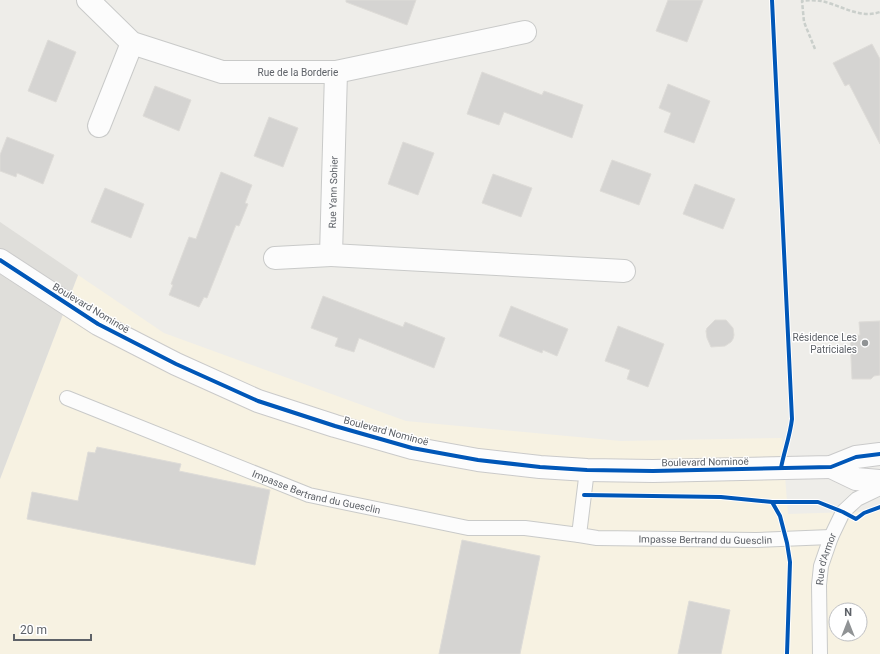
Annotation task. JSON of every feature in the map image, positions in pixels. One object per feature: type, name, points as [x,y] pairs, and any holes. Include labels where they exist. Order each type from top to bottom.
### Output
[{"type":"street","name":"Rue de la Borderie","points":[[88,0],[132,42],[222,72],[336,72],[525,32]]},
{"type":"street","points":[[99,126],[132,42]]},
{"type":"street","name":"Rue Yann Sohier","points":[[331,255],[336,72]]},
{"type":"street","points":[[274,258],[331,255],[624,271]]},
{"type":"street","name":"Boulevard Nominoë","points":[[0,260],[98,324],[176,364],[258,401],[335,426],[412,448],[478,460],[540,468],[653,471],[831,467]]},
{"type":"street","points":[[831,467],[856,457],[880,454]]},
{"type":"street","points":[[831,467],[856,479],[880,481]]},
{"type":"lane","name":"Impasse Bertrand du Guesclin","points":[[67,398],[309,495],[468,528],[525,528],[597,538],[756,540],[831,537]]},
{"type":"lane","points":[[579,535],[587,470]]},
{"type":"lane","name":"Rue d'Armor","points":[[820,654],[819,586],[821,566],[831,537],[843,512],[857,499],[880,488]]},
{"type":"path","points":[[815,49],[804,22],[802,1],[820,0],[861,14],[875,14],[880,12]]},
{"type":"shaded area","points":[[0,222],[78,275],[0,479]]},
{"type":"shaded area","points":[[78,275],[164,333],[406,421],[621,441],[782,438],[788,514],[880,511],[880,654],[0,654],[0,479]]},
{"type":"building","points":[[346,0],[416,0],[407,25],[346,2]]},
{"type":"building","points":[[668,0],[703,0],[687,42],[656,31]]},
{"type":"building","points":[[48,40],[76,52],[56,102],[28,91]]},
{"type":"building","points":[[872,44],[880,59],[880,144],[849,84],[845,86],[833,63]]},
{"type":"building","points":[[482,72],[542,95],[544,91],[583,105],[572,138],[504,112],[499,125],[467,114]]},
{"type":"building","points":[[668,84],[710,101],[694,143],[664,132],[671,113],[659,108]]},
{"type":"building","points":[[155,86],[191,100],[179,131],[143,116]]},
{"type":"building","points":[[269,117],[298,128],[283,167],[254,156]]},
{"type":"building","points":[[7,137],[54,155],[43,184],[17,173],[16,177],[0,171],[0,155]]},
{"type":"building","points":[[403,142],[434,153],[418,195],[388,184]]},
{"type":"building","points":[[612,160],[651,174],[639,205],[600,191]]},
{"type":"building","points":[[221,172],[252,185],[245,203],[248,204],[239,226],[236,225],[207,298],[204,297],[199,307],[169,295],[173,285],[171,284],[189,237],[196,239]]},
{"type":"building","points":[[493,174],[532,188],[521,217],[482,203]]},
{"type":"building","points":[[695,184],[735,199],[723,229],[683,214]]},
{"type":"building","points":[[105,188],[144,204],[131,238],[91,222]]},
{"type":"building","points":[[323,296],[403,327],[405,322],[445,338],[434,368],[359,338],[354,352],[335,346],[338,338],[311,328]]},
{"type":"building","points":[[511,306],[568,329],[557,356],[543,350],[542,353],[499,336]]},
{"type":"building","points":[[715,320],[726,320],[733,328],[733,339],[725,346],[711,347],[707,338],[707,328]]},
{"type":"building","name":"Résidence Les Patriciales","points":[[880,321],[880,375],[874,376],[871,379],[852,379],[850,336],[860,335],[859,322]]},
{"type":"building","points":[[618,326],[664,344],[648,387],[627,379],[630,370],[605,361]]},
{"type":"building","points":[[97,447],[181,464],[179,471],[270,490],[255,565],[27,519],[32,492],[78,501],[88,452],[95,453]]},
{"type":"building","points":[[462,540],[540,556],[520,654],[439,654]]},
{"type":"building","points":[[689,601],[730,610],[721,654],[678,654]]},
{"type":"cycle path","points":[[772,0],[792,419],[781,468]]},
{"type":"cycle path","points":[[0,260],[98,324],[176,364],[258,401],[335,426],[412,448],[478,460],[540,467],[587,470],[653,471],[831,467],[856,457],[880,454]]},
{"type":"cycle path","points":[[584,495],[721,497],[772,502],[780,516],[790,562],[787,654]]},
{"type":"cycle path","points":[[772,502],[818,502],[856,519],[864,513],[880,507]]},
{"type":"place","name":"Résidence Les Patriciales","points":[[865,343]]}]
